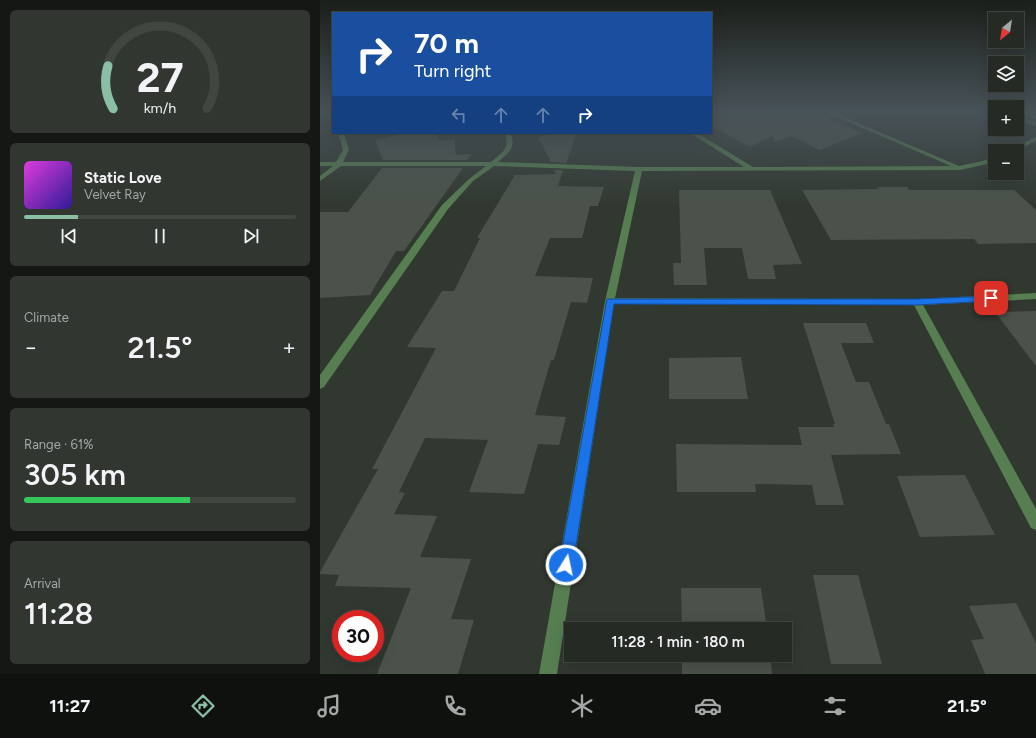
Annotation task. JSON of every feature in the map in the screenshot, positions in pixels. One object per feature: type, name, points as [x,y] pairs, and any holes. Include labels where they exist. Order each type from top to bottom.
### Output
[{"type":"street","points":[[320,179],[338,165],[346,150],[344,142]]},
{"type":"street","points":[[320,384],[445,207],[471,180],[493,164],[509,149],[511,142]]},
{"type":"street","points":[[708,142],[752,169]]},
{"type":"street","points":[[899,142],[960,168]]},
{"type":"street","points":[[320,164],[493,164],[639,169],[752,169],[960,168],[988,161]]},
{"type":"street","points":[[548,674],[610,301],[639,169]]},
{"type":"street","points":[[610,301],[917,302],[1036,296]]},
{"type":"street","points":[[917,302],[1036,523]]},
{"type":"building","points":[[376,142],[454,142],[456,155],[472,154],[467,160],[383,160]]},
{"type":"building","points":[[541,142],[574,142],[566,163],[551,162]]},
{"type":"building","points":[[742,142],[759,142],[750,147]]},
{"type":"building","points":[[804,142],[839,142],[820,150]]},
{"type":"building","points":[[382,168],[463,168],[404,251],[396,251],[370,295],[320,298],[320,212],[348,212]]},
{"type":"building","points":[[554,170],[563,170],[558,186],[604,187],[598,206],[590,206],[582,238],[550,238],[535,276],[593,278],[587,303],[571,302],[554,360],[551,360],[535,415],[566,417],[559,445],[538,444],[524,494],[469,492],[488,440],[425,438],[399,492],[405,493],[394,514],[437,516],[420,557],[471,559],[451,619],[474,620],[458,674],[377,674],[382,662],[384,662],[384,656],[411,588],[335,586],[339,575],[320,574],[320,572],[378,469],[372,469],[436,348],[407,347],[442,291],[454,291],[480,238],[477,238],[515,175],[556,174]]},
{"type":"building","points":[[877,187],[907,187],[909,190],[1014,190],[1036,210],[1036,243],[978,244],[974,239],[831,240],[802,190],[879,189]]},
{"type":"building","points":[[679,190],[770,190],[802,264],[773,265],[776,279],[748,279],[742,248],[704,248],[707,285],[674,285],[673,263],[681,263]]},
{"type":"building","points":[[1036,311],[1036,366],[995,312]]},
{"type":"building","points":[[803,323],[866,323],[874,343],[841,343],[856,382],[869,382],[886,424],[889,424],[901,454],[831,455],[844,505],[816,505],[812,485],[755,484],[756,492],[677,492],[676,444],[802,445],[798,427],[834,427],[833,424],[835,424]]},
{"type":"building","points":[[741,357],[748,399],[669,399],[669,358]]},
{"type":"building","points":[[965,475],[995,535],[920,537],[897,476]]},
{"type":"building","points":[[813,575],[858,575],[882,664],[831,664]]},
{"type":"building","points":[[681,588],[761,588],[766,622],[682,622]]},
{"type":"building","points":[[1016,603],[1036,643],[1036,674],[985,674],[971,640],[984,639],[969,606]]},
{"type":"building","points":[[682,662],[771,662],[772,674],[682,674]]},
{"type":"route","points":[[566,565],[610,301],[917,302],[991,298]]}]
